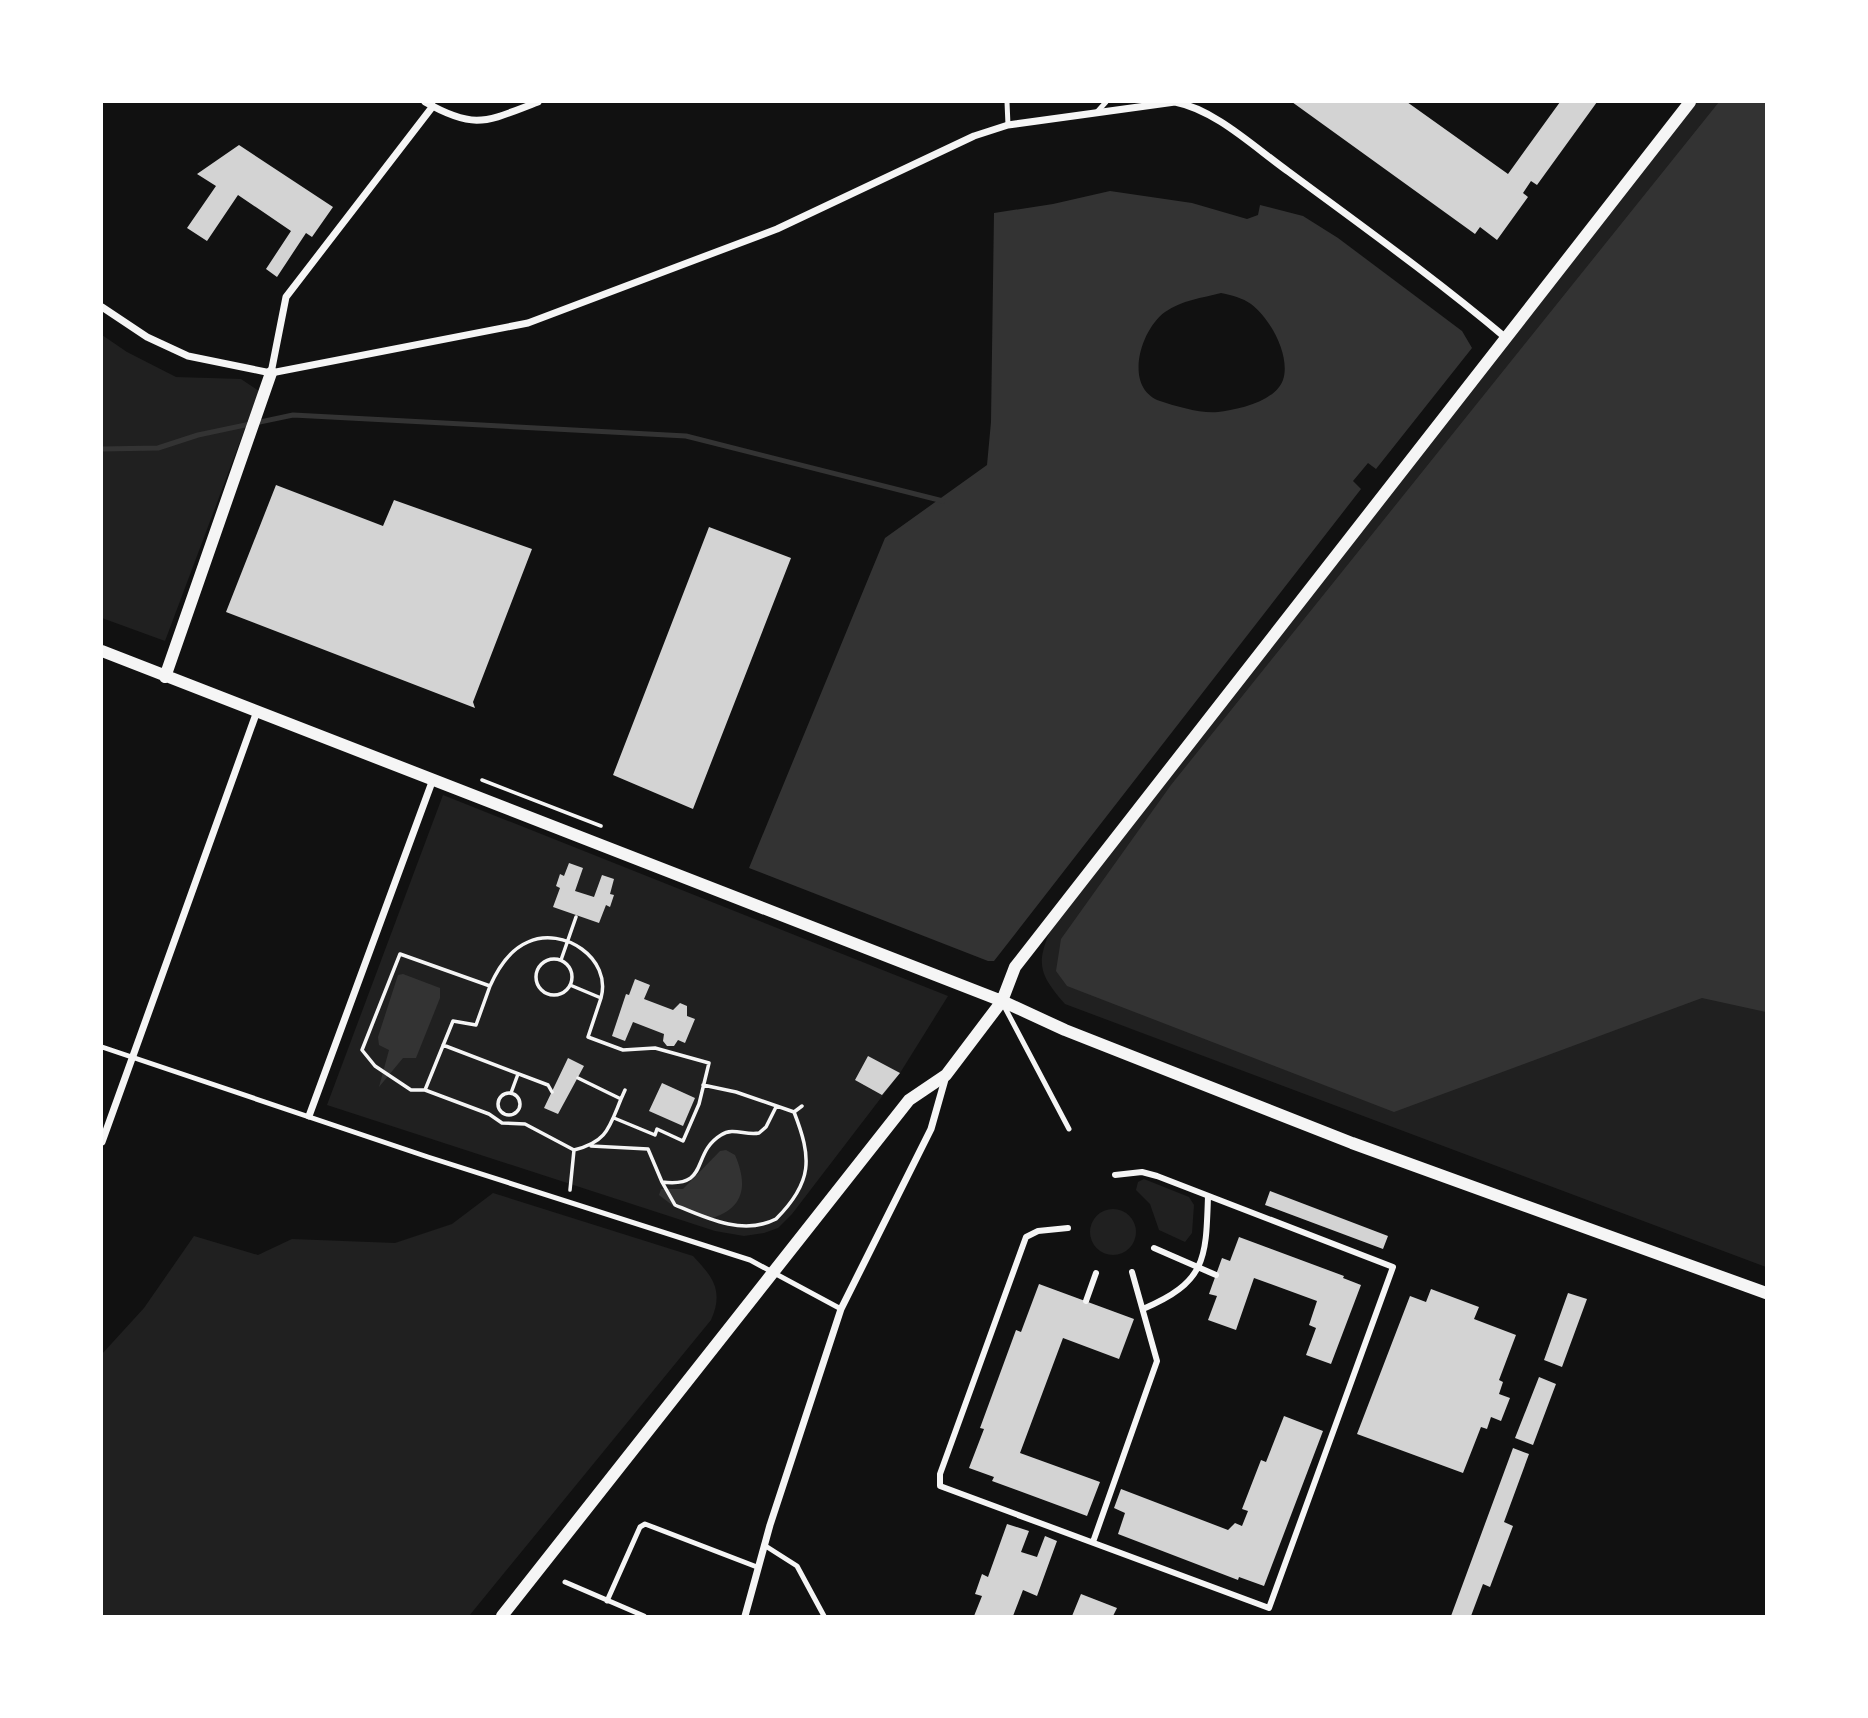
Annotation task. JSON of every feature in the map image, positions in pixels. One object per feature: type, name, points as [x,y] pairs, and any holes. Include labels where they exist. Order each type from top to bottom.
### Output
[{"type":"street","points":[[425,102],[453,117],[483,121],[534,102]]},
{"type":"street","points":[[102,307],[147,337],[188,356],[271,373],[528,323],[777,229],[974,136],[1008,125],[1175,102],[1190,105],[1245,140],[1456,296],[1507,339]]},
{"type":"street","points":[[502,1616],[909,1100],[946,1075],[1002,1001],[1014,967],[1690,102]]},
{"type":"street","points":[[165,677],[243,451],[265,396],[286,297],[433,106]]},
{"type":"street","points":[[102,651],[256,714],[1002,1001],[1056,1027],[1352,1143],[1766,1293]]},
{"type":"street","points":[[102,1142],[131,1055],[256,714]]},
{"type":"street","points":[[309,1116],[432,782]]},
{"type":"street","points":[[745,1616],[757,1567],[841,1309],[931,1129],[946,1075]]},
{"type":"street","points":[[1068,1228],[1038,1231],[1026,1237],[940,1474],[940,1486],[1269,1608],[1393,1267],[1142,1172],[1115,1175]]},
{"type":"street","points":[[1143,1309],[1172,1297],[1186,1286],[1199,1267],[1205,1248],[1208,1196]]},
{"type":"street","points":[[1154,1248],[1216,1275]]},
{"type":"street","points":[[1093,1542],[1157,1361],[1132,1272]]},
{"type":"street","points":[[1086,1301],[1096,1273]]},
{"type":"lane","points":[[1007,102],[1008,125]]},
{"type":"lane","points":[[1097,112],[1106,102]]},
{"type":"lane","points":[[1002,1001],[1069,1129]]},
{"type":"lane","points":[[102,1047],[428,1157],[750,1260],[841,1309]]},
{"type":"lane","points":[[607,1601],[640,1527],[645,1524],[757,1567]]},
{"type":"lane","points":[[764,1545],[797,1566],[824,1616]]},
{"type":"lane","points":[[565,1582],[644,1616]]},
{"type":"path","points":[[561,960],[576,917]]},
{"type":"path","points":[[425,1090],[453,1021],[476,1025],[499,967],[528,942],[546,938],[568,941],[580,946],[592,958],[600,973],[604,990],[587,1037],[623,1050],[654,1048],[709,1063],[699,1104],[683,1141],[657,1129],[655,1135],[613,1118]]},
{"type":"path","points":[[490,986],[400,954],[362,1050],[375,1066],[411,1090],[425,1090],[502,1123],[525,1124],[574,1150],[589,1146],[648,1149],[675,1205],[734,1226],[768,1223],[783,1211],[804,1182],[808,1163],[803,1136],[794,1112]]},
{"type":"path","points":[[548,959],[561,960],[571,973],[570,985],[556,995],[545,993],[537,984],[538,967],[548,959]]},
{"type":"path","points":[[570,985],[601,998]]},
{"type":"path","points":[[443,1045],[548,1085],[552,1092]]},
{"type":"path","points":[[511,1093],[517,1096],[520,1105],[517,1112],[507,1115],[500,1111],[499,1100],[511,1093],[518,1074]]},
{"type":"path","points":[[578,1078],[621,1099]]},
{"type":"path","points":[[703,1085],[747,1095],[794,1112]]},
{"type":"path","points":[[589,1146],[610,1131],[625,1090]]},
{"type":"path","points":[[794,1112],[802,1106]]},
{"type":"path","points":[[662,1182],[682,1185],[690,1181],[709,1145],[719,1135],[728,1131],[759,1133],[766,1127],[776,1107]]},
{"type":"path","points":[[570,1190],[574,1150]]},
{"type":"shaded area","points":[[1690,102],[1766,102],[1766,1267],[1065,1004],[1047,980],[1042,960],[1057,911]]},
{"type":"shaded area","points":[[1719,102],[1766,102],[1766,1012],[1702,998],[1394,1112],[1067,986],[1056,971],[1061,939],[1171,785]]},
{"type":"shaded area","points":[[1110,191],[1192,203],[1247,219],[1258,215],[1260,205],[1303,216],[1338,238],[1462,331],[1472,348],[1376,469],[1368,463],[1353,481],[1361,489],[994,961],[988,961],[749,868],[885,538],[987,465],[991,422],[994,213],[1053,204]],"holes":[[[1221,293],[1241,298],[1251,304],[1272,328],[1284,360],[1285,370],[1279,388],[1255,404],[1218,412],[1204,412],[1160,401],[1149,394],[1142,384],[1139,372],[1139,358],[1148,332],[1156,320],[1178,305]]]},
{"type":"shaded area","points":[[102,335],[127,352],[176,377],[241,379],[259,391],[165,641],[102,618]]},
{"type":"shaded area","points":[[443,795],[948,996],[900,1073],[792,1214],[778,1228],[744,1236],[715,1231],[327,1105]]},
{"type":"shaded area","points":[[403,974],[440,988],[440,998],[416,1058],[403,1058],[379,1087],[389,1050],[379,1045],[378,1037],[398,975]]},
{"type":"shaded area","points":[[726,1150],[735,1155],[742,1186],[730,1209],[709,1219],[672,1205],[659,1195],[661,1189],[683,1189],[720,1151]]},
{"type":"shaded area","points":[[1144,1179],[1189,1197],[1194,1205],[1192,1233],[1185,1242],[1159,1230],[1150,1204],[1136,1190],[1138,1182]]},
{"type":"shaded area","points":[[493,1193],[693,1256],[711,1278],[716,1301],[711,1320],[469,1616],[102,1616],[102,1354],[144,1308],[194,1236],[258,1255],[292,1239],[395,1243],[452,1224]]},
{"type":"shaded area","points":[[1113,1209],[1129,1216],[1136,1232],[1129,1248],[1113,1255],[1097,1248],[1090,1232],[1097,1216]]},
{"type":"building","points":[[1292,102],[1407,102],[1508,174],[1560,102],[1597,102],[1537,185],[1531,181],[1523,193],[1528,197],[1497,240],[1480,227],[1475,234]]},
{"type":"building","points":[[239,145],[333,207],[312,237],[306,233],[277,277],[266,269],[291,231],[238,195],[207,241],[187,228],[216,186],[197,174]]},
{"type":"building","points":[[276,485],[383,526],[394,500],[532,549],[473,702],[475,708],[226,612]]},
{"type":"building","points":[[709,527],[791,558],[693,809],[613,775]]},
{"type":"building","points":[[569,863],[583,868],[575,891],[594,897],[602,875],[614,879],[610,894],[614,895],[610,907],[606,905],[599,923],[553,907],[560,888],[556,886],[560,874],[564,876]]},
{"type":"building","points":[[635,979],[650,985],[644,999],[673,1010],[680,1003],[687,1006],[687,1016],[695,1019],[685,1043],[678,1040],[674,1046],[667,1046],[663,1041],[664,1034],[633,1022],[625,1041],[612,1036],[626,994],[629,995]]},
{"type":"building","points":[[868,1056],[900,1073],[882,1095],[855,1080]]},
{"type":"building","points":[[568,1058],[584,1066],[558,1114],[544,1108]]},
{"type":"building","points":[[662,1083],[695,1098],[683,1126],[649,1111]]},
{"type":"building","points":[[1270,1191],[1388,1236],[1383,1249],[1265,1205]]},
{"type":"building","points":[[1239,1237],[1344,1276],[1343,1278],[1361,1285],[1331,1364],[1306,1355],[1316,1328],[1309,1325],[1317,1301],[1254,1278],[1236,1330],[1208,1320],[1217,1296],[1209,1294],[1222,1258],[1230,1261]]},
{"type":"building","points":[[1039,1284],[1134,1319],[1119,1359],[1063,1338],[1020,1453],[1100,1482],[1087,1516],[992,1481],[994,1477],[969,1468],[984,1429],[980,1428],[1016,1330],[1021,1332]]},
{"type":"building","points":[[1431,1289],[1479,1307],[1474,1319],[1516,1335],[1499,1380],[1503,1382],[1499,1394],[1510,1398],[1501,1421],[1491,1417],[1487,1429],[1481,1427],[1463,1473],[1357,1434],[1410,1296],[1426,1302]]},
{"type":"building","points":[[1568,1293],[1587,1299],[1562,1367],[1544,1360]]},
{"type":"building","points":[[1539,1377],[1556,1384],[1533,1445],[1515,1438]]},
{"type":"building","points":[[1284,1416],[1323,1431],[1264,1586],[1239,1577],[1238,1580],[1118,1534],[1125,1513],[1114,1508],[1121,1489],[1228,1530],[1235,1523],[1242,1526],[1248,1511],[1242,1509],[1261,1460],[1266,1462]]},
{"type":"building","points":[[1513,1448],[1529,1454],[1504,1522],[1513,1526],[1490,1587],[1483,1584],[1471,1616],[1451,1616]]},
{"type":"building","points":[[1007,1524],[1029,1531],[1021,1552],[1037,1557],[1045,1536],[1057,1541],[1037,1596],[1023,1590],[1013,1616],[974,1616],[982,1596],[975,1594],[982,1574],[988,1577]]},
{"type":"building","points":[[1081,1594],[1117,1608],[1113,1616],[1072,1616]]},
{"type":"waterway","points":[[102,449],[158,448],[198,435],[293,415],[686,436],[943,501]]}]
